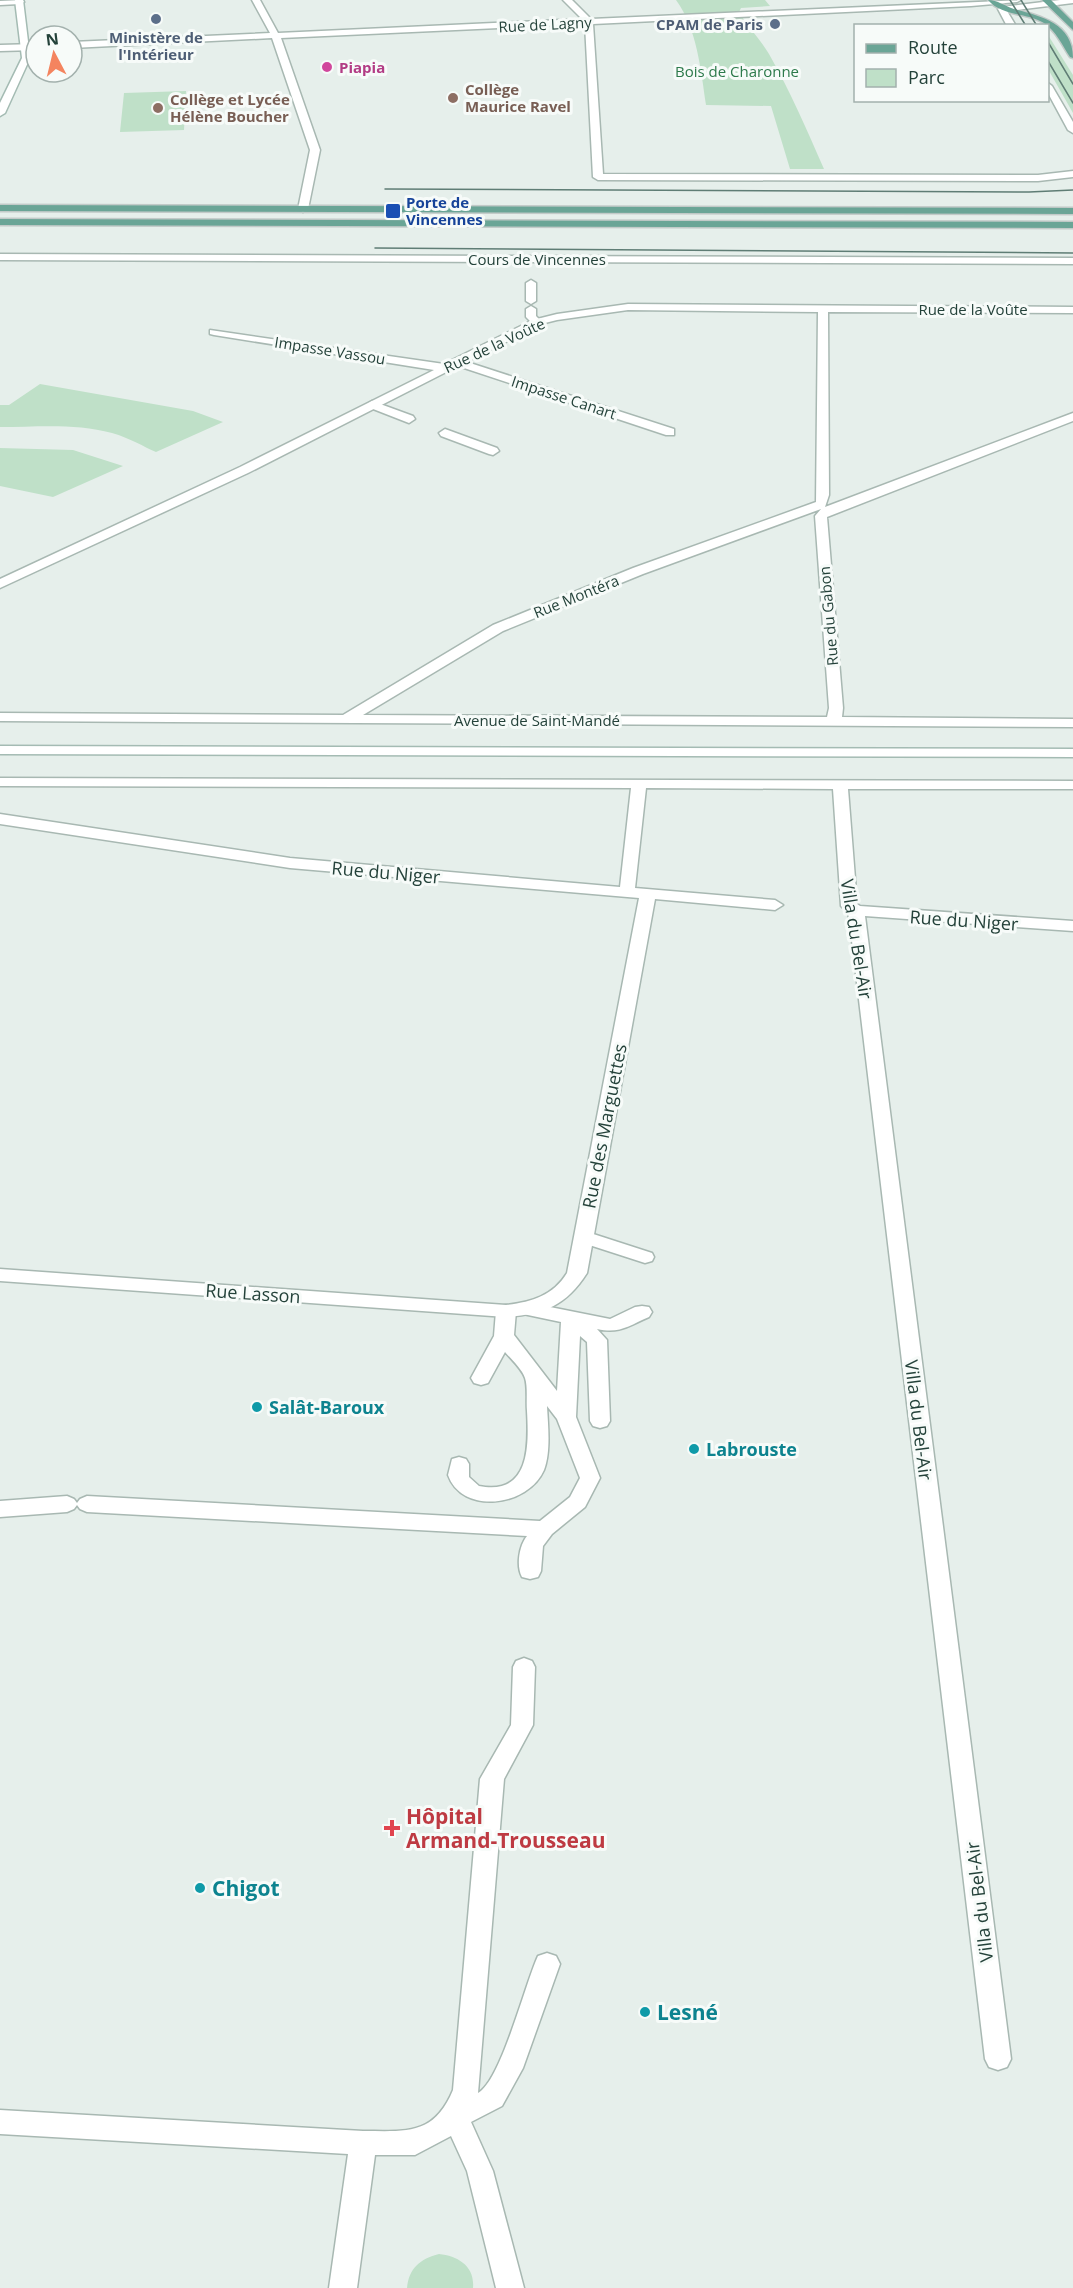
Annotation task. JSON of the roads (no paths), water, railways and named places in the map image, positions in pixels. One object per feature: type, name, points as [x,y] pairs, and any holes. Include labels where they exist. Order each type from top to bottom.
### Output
[{"type":"main road","points":[[1048,1],[1073,27]]},
{"type":"main road","points":[[996,4],[1042,19],[1049,24]]},
{"type":"main road","points":[[1049,24],[1058,31],[1073,55]]},
{"type":"main road","points":[[0,208],[1073,211]]},
{"type":"main road","name":"Cours de Vincennes","points":[[0,222],[1073,225]]},
{"type":"street","points":[[256,0],[276,36],[315,150],[303,209]]},
{"type":"street","points":[[567,0],[589,22],[598,177],[1053,178],[1073,174]]},
{"type":"street","name":"Rue de Lagny","points":[[84,44],[996,4],[1017,0]]},
{"type":"street","points":[[0,3],[20,1],[26,24]]},
{"type":"street","points":[[1042,19],[1043,10],[1048,1]]},
{"type":"street","points":[[996,4],[1073,1]]},
{"type":"street","points":[[996,4],[1011,24]]},
{"type":"street","points":[[0,48],[24,47]]},
{"type":"street","points":[[0,113],[24,62]]},
{"type":"street","points":[[1049,89],[1073,130]]},
{"type":"street","name":"Cours de Vincennes","points":[[0,257],[531,264],[1073,261]]},
{"type":"street","points":[[531,283],[531,317],[537,322]]},
{"type":"street","name":"Rue de la Voûte","points":[[0,584],[244,470],[537,322],[628,307],[1073,310]]},
{"type":"street","name":"Rue du Gabon","points":[[824,308],[823,508],[820,521],[836,708],[834,722]]},
{"type":"street","name":"Impasse Vassou","points":[[214,333],[451,365]]},
{"type":"street","name":"Impasse Canart","points":[[451,365],[670,432]]},
{"type":"street","points":[[372,405],[409,419]]},
{"type":"street","name":"Rue Montéra","points":[[347,718],[498,628],[638,571],[823,508],[1073,417]]},
{"type":"street","points":[[445,433],[493,451]]},
{"type":"street","name":"Avenue de Saint-Mandé","points":[[0,717],[1073,723]]},
{"type":"street","name":"Avenue de Saint-Mandé","points":[[0,750],[1073,753]]},
{"type":"street","points":[[0,782],[1073,785]]},
{"type":"street","points":[[627,894],[639,783]]},
{"type":"street","name":"Villa du Bel-Air","points":[[840,783],[849,906],[856,911],[998,2059]]},
{"type":"street","name":"Rue du Niger","points":[[0,819],[290,863],[627,894],[775,905]]},
{"type":"street","name":"Rue des Marguettes","points":[[506,1311],[530,1309],[552,1301],[568,1288],[577,1273],[648,895]]},
{"type":"street","name":"Rue du Niger","points":[[856,911],[1073,926]]},
{"type":"street","points":[[584,1237],[645,1257]]},
{"type":"street","name":"Rue Lasson","points":[[0,1275],[506,1311]]},
{"type":"street","points":[[530,1309],[612,1326],[642,1312]]},
{"type":"street","points":[[481,1378],[504,1336],[506,1311]]},
{"type":"street","points":[[566,1417],[571,1318]]},
{"type":"street","points":[[571,1318],[597,1340],[600,1421]]},
{"type":"street","points":[[504,1336],[566,1417],[590,1478],[578,1502],[544,1529],[532,1544],[530,1571]]},
{"type":"street","points":[[459,1464],[458,1477],[464,1487],[477,1493],[499,1494],[517,1487],[533,1471],[538,1435],[535,1378]]},
{"type":"street","points":[[0,1509],[77,1504],[544,1529]]},
{"type":"street","points":[[510,2288],[480,2171],[455,2117],[467,2083],[492,1779],[522,1725],[524,1667]]},
{"type":"street","points":[[0,2122],[363,2143],[415,2143],[436,2132],[455,2117],[493,2098],[510,2068],[548,1965]]},
{"type":"street","points":[[343,2288],[363,2143]]},
{"type":"tram line","points":[[1010,0],[1025,24]]},
{"type":"tram line","points":[[1021,0],[1036,24]]},
{"type":"tram line","points":[[1049,44],[1073,84]]},
{"type":"tram line","points":[[1049,63],[1073,103]]},
{"type":"tram line","points":[[385,189],[1029,192],[1073,190]]},
{"type":"tram line","points":[[375,248],[1073,253]]},
{"type":"place","name":"Ministère de l'Intérieur","points":[[156,19]]},
{"type":"place","name":"CPAM de Paris","points":[[775,24]]},
{"type":"place","name":"Piapia","points":[[327,67]]},
{"type":"place","name":"Collège Maurice Ravel","points":[[453,98]]},
{"type":"place","name":"Collège et Lycée Hélène Boucher","points":[[158,108]]},
{"type":"place","name":"Porte de Vincennes","points":[[393,211]]},
{"type":"place","name":"Salât-Baroux","points":[[257,1407]]},
{"type":"place","name":"Labrouste","points":[[694,1449]]},
{"type":"place","name":"Hôpital Armand-Trousseau","points":[[392,1828]]},
{"type":"place","name":"Chigot","points":[[200,1888]]},
{"type":"place","name":"Lesné","points":[[645,2012]]},
{"type":"park label","name":"Bois de Charonne","points":[[737,71]]}]
